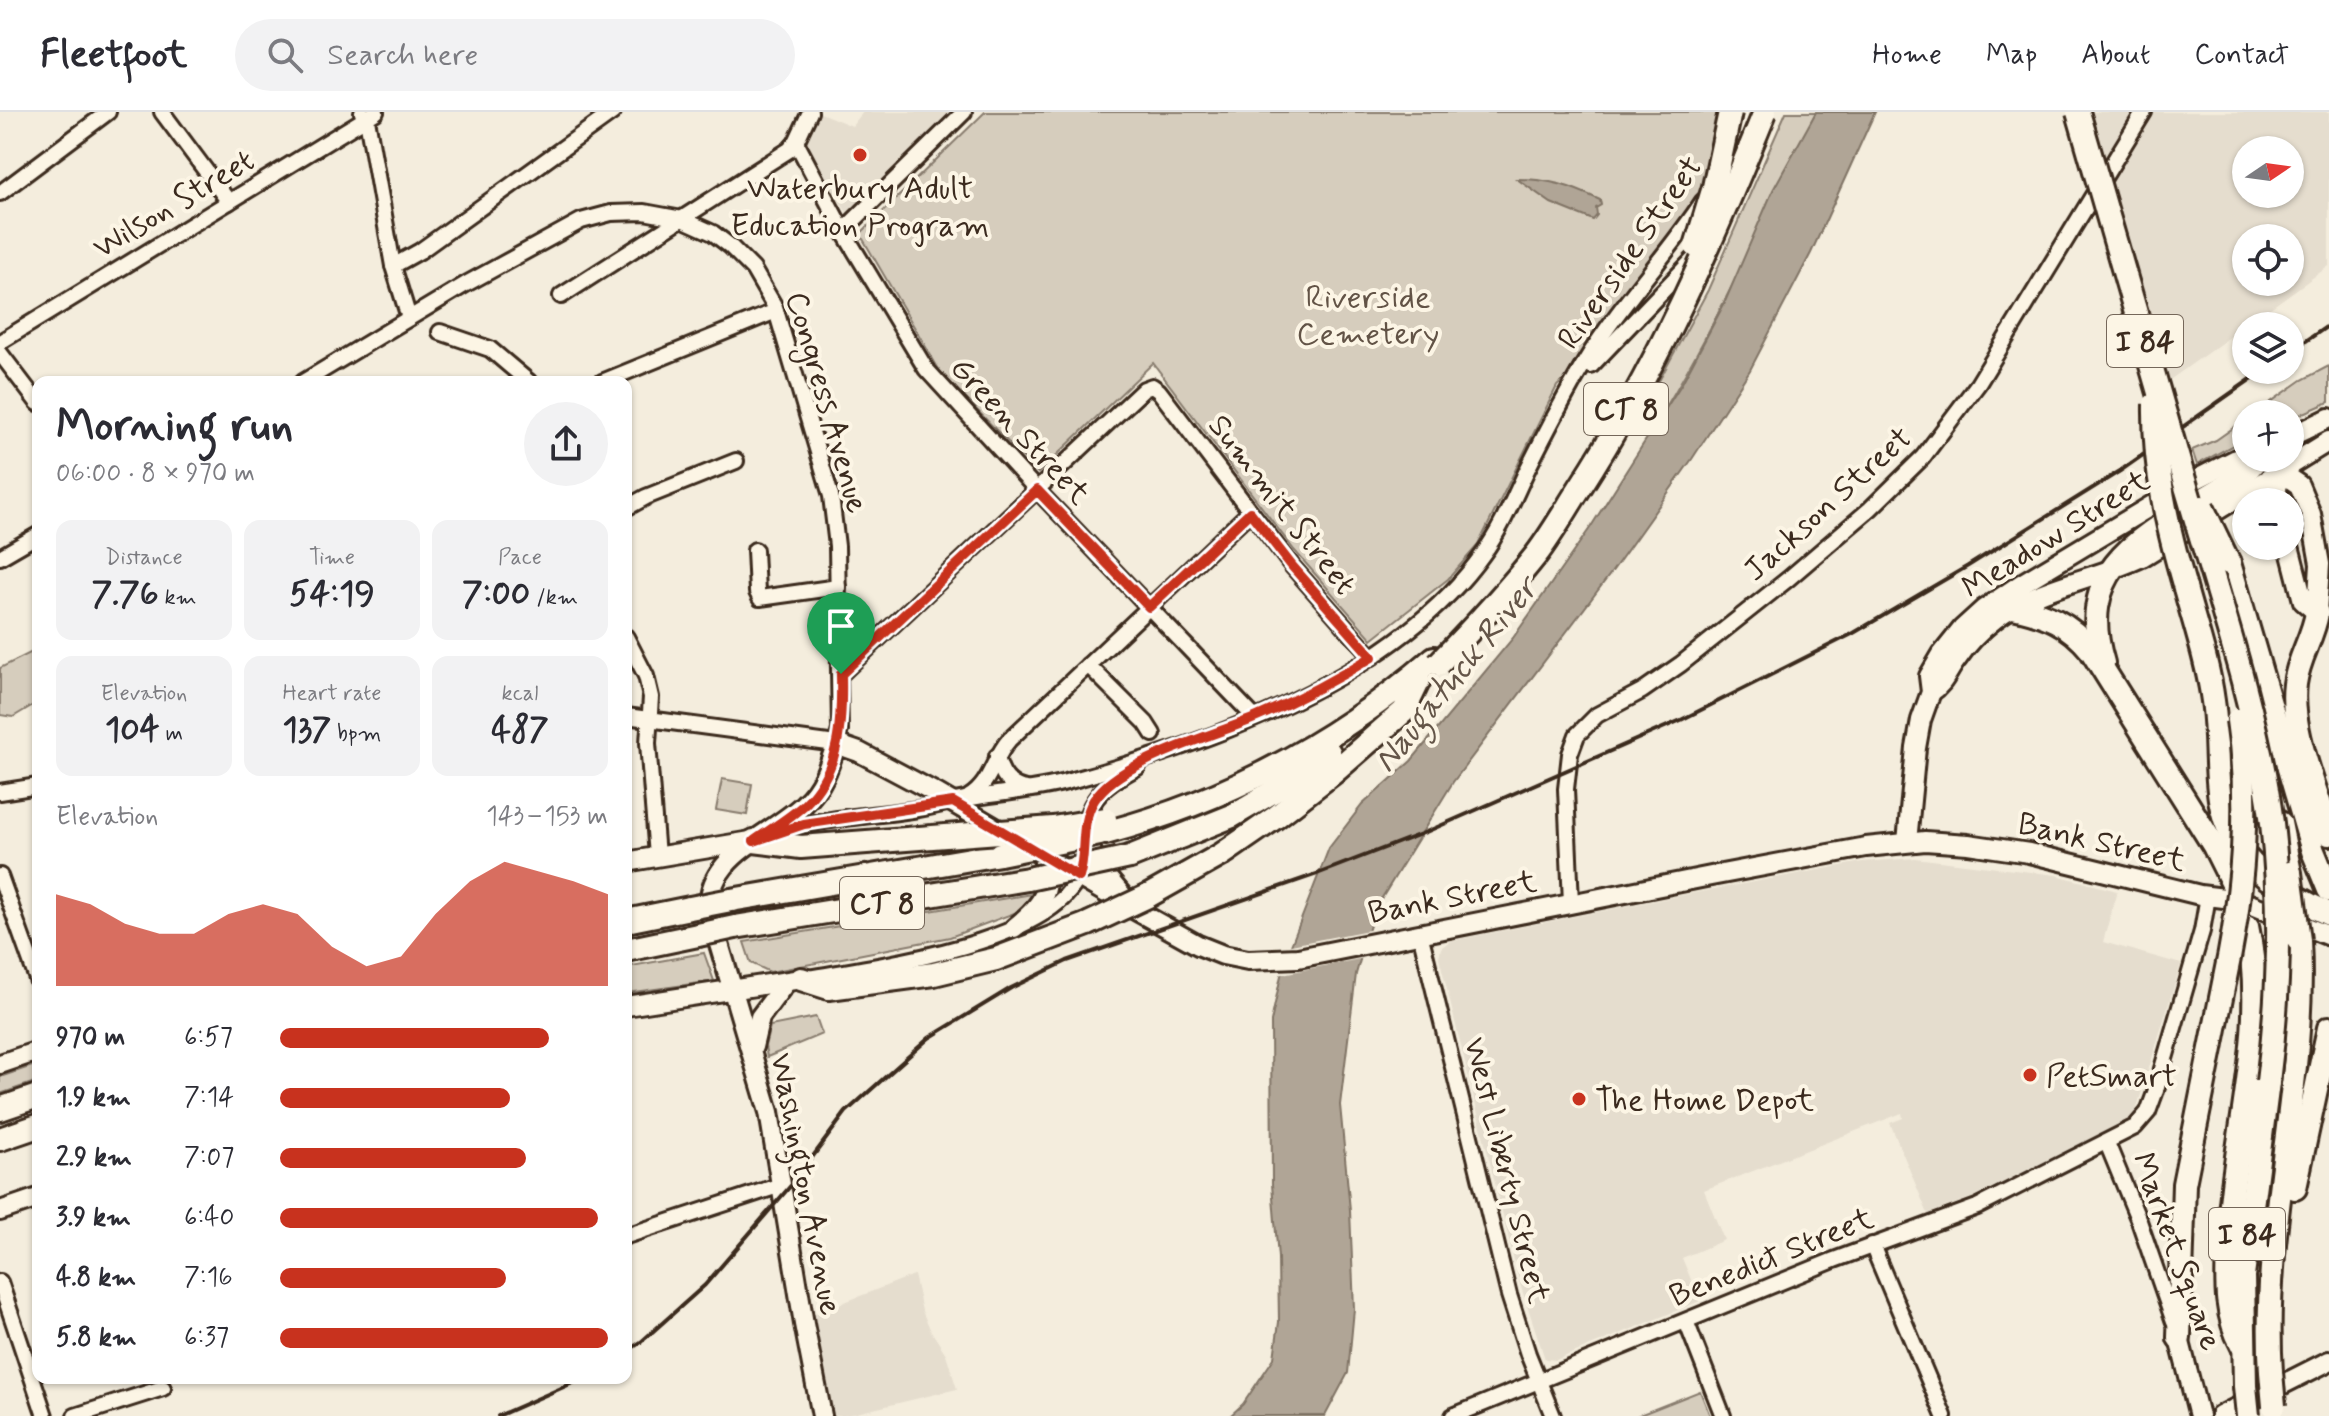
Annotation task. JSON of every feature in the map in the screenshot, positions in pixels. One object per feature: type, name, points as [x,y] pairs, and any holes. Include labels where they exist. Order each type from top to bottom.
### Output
[{"type":"highway","name":"CT 8","points":[[632,920],[1000,854],[1222,792],[1278,767],[1333,735],[1400,688],[1434,658],[1529,557],[1582,483],[1632,397],[1671,311],[1714,187],[1730,112]]},
{"type":"highway","name":"CT 8","points":[[632,949],[735,927],[1028,879],[1130,857],[1232,816],[1281,787],[1330,752],[1419,680],[1489,610],[1537,553],[1631,405],[1697,274],[1738,112]]},
{"type":"highway","points":[[1582,483],[1610,444],[1662,356],[1719,237],[1770,112]]},
{"type":"highway","points":[[1697,274],[1770,112]]},
{"type":"highway","name":"I 84","points":[[2079,113],[2181,467],[2220,567],[2290,873],[2299,940],[2300,992],[2297,1064],[2272,1247],[2269,1301],[2275,1411]]},
{"type":"highway","name":"I 84","points":[[2079,113],[2233,651],[2258,748],[2274,842],[2278,975],[2268,1082],[2245,1250],[2242,1345],[2248,1416]]},
{"type":"highway","points":[[2155,377],[2154,436],[2158,482],[2167,526],[2210,678],[2221,802],[2234,841],[2245,859],[2270,883],[2329,914]]},
{"type":"highway","points":[[2111,679],[2101,657],[2098,625],[2100,595],[2109,571],[2131,545],[2245,472]]},
{"type":"highway","points":[[2220,567],[2313,851],[2329,890]]},
{"type":"highway","points":[[2013,607],[2047,615],[2067,625],[2091,650],[2214,846],[2235,888],[2247,926],[2255,974],[2255,1009],[2232,1191],[2228,1273],[2230,1316],[2242,1345]]},
{"type":"highway","points":[[2323,616],[2299,663],[2294,701],[2329,834]]},
{"type":"highway","points":[[2179,1338],[2184,1184],[2239,904],[2244,829],[2243,758],[2234,688],[2233,651]]},
{"type":"highway","points":[[793,981],[829,988],[934,974],[996,959],[1142,903],[1221,855],[1333,773],[1404,711],[1419,680]]},
{"type":"highway","points":[[754,841],[801,847],[1053,828],[1098,829]]},
{"type":"highway","points":[[2269,1301],[2283,1271],[2298,1173],[2329,1028]]},
{"type":"highway","points":[[0,1109],[32,1098]]},
{"type":"highway","points":[[0,1139],[32,1128]]},
{"type":"main road","points":[[2304,430],[2329,418]]},
{"type":"main road","name":"Meadow Street","points":[[2304,452],[2329,441]]},
{"type":"main road","name":"Meadow Street","points":[[1907,842],[1917,743],[1931,692],[1929,676],[1962,629],[1984,609],[2150,506],[2232,460]]},
{"type":"main road","name":"Meadow Street","points":[[1931,692],[1940,685],[1977,635],[2013,607],[2109,571],[2153,550],[2266,472]]},
{"type":"main road","points":[[2284,472],[2299,485],[2311,514],[2320,564],[2323,616]]},
{"type":"main road","points":[[2293,560],[2303,601],[2323,616]]},
{"type":"main road","name":"Bank Street","points":[[836,744],[859,752],[959,801],[1079,877],[1142,903],[1198,945],[1248,960],[1281,961],[1571,903],[1907,842],[1939,840],[2008,849],[2253,904],[2329,936]]},
{"type":"main road","name":"Congress Avenue","points":[[754,841],[812,796],[826,775],[836,744]]},
{"type":"main road","points":[[1098,829],[1100,869],[1142,903]]},
{"type":"main road","points":[[632,861],[754,841]]},
{"type":"main road","name":"Washington Avenue","points":[[754,841],[723,867],[713,885],[711,917],[769,1112],[822,1416]]},
{"type":"main road","points":[[1014,928],[1036,908],[1048,887],[1048,874],[1036,852]]},
{"type":"main road","points":[[632,1005],[793,981]]},
{"type":"main road","points":[[754,1058],[754,1037],[760,1017],[793,981]]},
{"type":"main road","points":[[0,1064],[32,1053]]},
{"type":"main road","points":[[0,1211],[32,1200]]},
{"type":"main road","name":"Market Square","points":[[2179,1338],[2199,1416]]},
{"type":"main road","points":[[2220,1416],[2329,1361]]},
{"type":"street","points":[[0,193],[108,112]]},
{"type":"street","points":[[162,112],[229,202]]},
{"type":"street","points":[[393,266],[420,251],[613,112]]},
{"type":"street","points":[[561,296],[785,153],[796,142],[810,112]]},
{"type":"street","points":[[843,231],[964,112]]},
{"type":"street","name":"Riverside Street","points":[[754,841],[804,824],[1067,782],[1160,755],[1312,692],[1372,657],[1439,603],[1484,553],[1575,380],[1597,344],[1710,191],[1747,112]]},
{"type":"street","name":"Riverside Street","points":[[1575,380],[1731,221],[1770,112]]},
{"type":"street","name":"Jackson Street","points":[[1571,903],[1566,802],[1570,754],[1577,735],[1597,715],[1663,678],[1753,608],[1870,509],[1923,457],[1978,384],[2144,112]]},
{"type":"street","points":[[368,114],[393,266],[409,318]]},
{"type":"street","name":"Wilson Street","points":[[0,342],[368,114]]},
{"type":"street","name":"Green Street","points":[[796,142],[843,231],[926,369],[1255,718]]},
{"type":"street","name":"Congress Avenue","points":[[313,376],[534,244],[581,221],[632,211],[682,219],[713,233],[738,253],[759,278],[776,311],[831,496],[836,530],[841,674],[841,723],[836,744]]},
{"type":"street","points":[[617,376],[776,311]]},
{"type":"street","points":[[440,332],[490,349],[520,376]]},
{"type":"street","points":[[0,353],[32,395]]},
{"type":"street","name":"Summit Street","points":[[1037,490],[1144,389],[1152,386],[1159,391],[1292,566],[1372,657]]},
{"type":"street","points":[[632,505],[736,461]]},
{"type":"street","points":[[841,674],[1037,490]]},
{"type":"street","points":[[959,801],[983,785],[1009,740],[1250,512]]},
{"type":"street","points":[[0,557],[32,538]]},
{"type":"street","points":[[755,550],[760,598],[838,587]]},
{"type":"street","points":[[632,649],[648,682],[651,697],[648,743],[657,856]]},
{"type":"street","points":[[1088,665],[1146,723],[1153,734]]},
{"type":"street","name":"Bank Street","points":[[632,717],[836,744]]},
{"type":"street","name":"Riverside Street","points":[[1079,877],[1098,829],[1091,806],[1103,789],[1160,755]]},
{"type":"street","points":[[997,756],[1003,774],[1010,783],[1031,789]]},
{"type":"street","points":[[0,792],[32,787]]},
{"type":"street","points":[[0,876],[32,965]]},
{"type":"street","points":[[793,981],[949,951],[1014,928],[1067,895],[1079,877]]},
{"type":"street","name":"Market Square","points":[[2179,1338],[2149,1247],[2107,1143],[2140,1123],[2151,1104],[2202,931],[2208,896]]},
{"type":"street","name":"West Liberty Street","points":[[1420,933],[1502,1268],[1553,1416]]},
{"type":"street","name":"Benedict Street","points":[[1453,1416],[1872,1245],[1977,1207],[2107,1143]]},
{"type":"street","points":[[632,1234],[781,1185]]},
{"type":"street","points":[[1872,1245],[1944,1416]]},
{"type":"street","points":[[0,1282],[32,1377]]},
{"type":"street","points":[[1686,1321],[1723,1416]]},
{"type":"street","points":[[34,1384],[45,1416]]},
{"type":"street","points":[[75,1416],[163,1388]]},
{"type":"shaded area","name":"Waterbury Adult Education Program","points":[[818,112],[852,126],[863,112],[952,112],[847,213],[806,144]]},
{"type":"shaded area","points":[[1816,112],[1875,112],[1811,253],[1750,370],[1692,459],[1611,573],[1453,782],[1374,911],[1356,974],[1340,1105],[1350,1210],[1354,1309],[1348,1373],[1325,1416],[1230,1416],[1243,1404],[1274,1358],[1279,1322],[1272,1184],[1271,1022],[1283,966],[1329,848],[1362,805],[1411,761],[1513,638],[1590,528],[1682,383],[1724,304],[1773,190]]},
{"type":"shaded area","points":[[2085,112],[2329,112],[2329,266],[2304,284],[2304,224],[2232,224],[2232,296],[2287,296],[2265,312],[2232,312],[2232,335],[2164,384]]},
{"type":"shaded area","points":[[1517,179],[1560,184],[1600,200],[1601,205],[1596,208],[1597,215],[1593,220],[1551,203]]},
{"type":"shaded area","points":[[1915,858],[2056,875],[2117,891],[2103,942],[2181,964],[2134,1117],[1973,1197],[1928,1214],[1890,1123],[1903,1118],[1902,1113],[1704,1190],[1724,1240],[1682,1258],[1700,1301],[1556,1360],[1545,1359],[1520,1284],[1439,957],[1441,948],[1450,941],[1693,893],[1862,862]]},
{"type":"shaded area","points":[[914,1275],[922,1311],[946,1354],[957,1389],[834,1416],[814,1314]]},
{"type":"green space","name":"Riverside Cemetery","points":[[985,112],[1727,112],[1702,211],[1586,360],[1557,386],[1478,545],[1448,579],[1372,639],[1294,550],[1153,363],[1038,473],[941,373],[860,234]]},
{"type":"green space","points":[[1786,112],[1816,112],[1716,318],[1647,438],[1633,429],[1708,290]]},
{"type":"green space","points":[[2329,366],[2329,402],[2304,413],[2304,400],[2274,400],[2296,384],[2304,384],[2304,379]]},
{"type":"green space","points":[[2232,429],[2232,446],[2197,465],[2192,450],[2216,440]]},
{"type":"green space","points":[[32,652],[32,706],[13,717],[0,715],[0,668]]},
{"type":"green space","points":[[722,779],[752,784],[747,815],[716,810]]},
{"type":"green space","points":[[1032,894],[1020,911],[950,937],[770,972],[751,963],[744,942]]},
{"type":"green space","points":[[704,953],[714,981],[632,992],[632,966]]},
{"type":"green space","points":[[816,1017],[822,1034],[767,1057],[765,1046],[770,1026]]},
{"type":"green space","points":[[32,1066],[32,1083],[0,1094],[0,1077]]},
{"type":"green space","points":[[1700,1391],[1710,1416],[1637,1416]]},
{"type":"pier","points":[[1374,929],[1365,958],[1277,975],[1286,946]]},
{"type":"railway","points":[[2304,342],[2329,325]]},
{"type":"railway","points":[[632,1348],[705,1285],[793,1183],[846,1112],[929,1038],[1011,988],[1067,961],[1317,874],[1426,832],[1681,720],[1852,634],[1968,566],[2120,471],[2244,384]]},
{"type":"railway","points":[[498,1416],[570,1384]]},
{"type":"place","name":"Waterbury Adult Education Program","points":[[860,155]]},
{"type":"place","name":"PetSmart","points":[[2030,1075]]},
{"type":"place","name":"The Home Depot","points":[[1579,1099]]},
{"type":"route","points":[[1037,490],[1149,607],[1250,512],[1292,566],[1372,657],[1285,705],[1160,755],[1111,782],[1097,795],[1088,813],[1079,877],[953,802],[804,824],[754,841],[806,803],[826,775],[840,730],[841,674],[1037,490]]},
{"type":"water label","name":"Naugatuck River","points":[[1454,674]]}]
